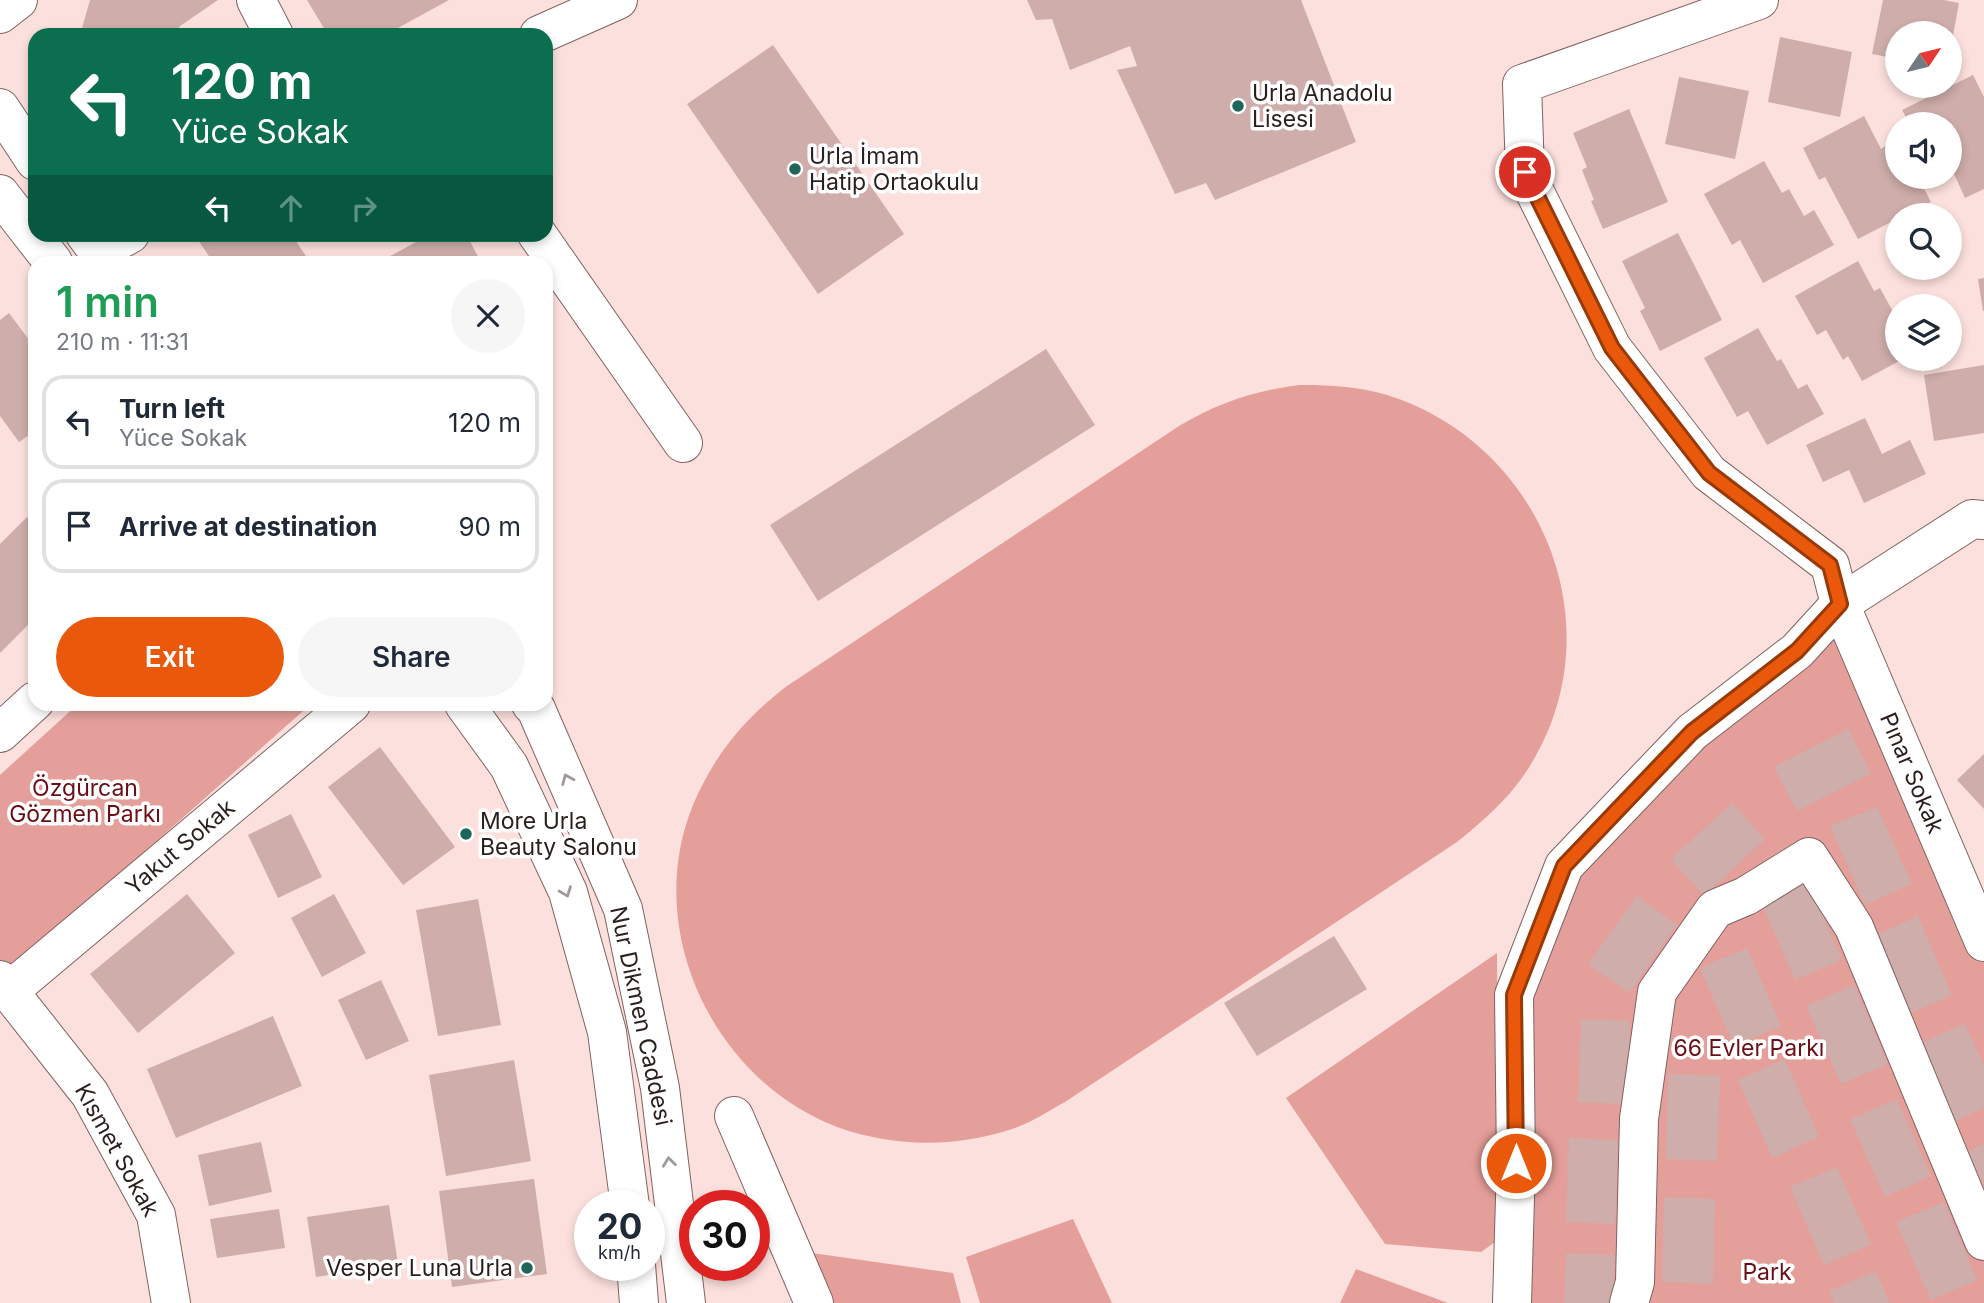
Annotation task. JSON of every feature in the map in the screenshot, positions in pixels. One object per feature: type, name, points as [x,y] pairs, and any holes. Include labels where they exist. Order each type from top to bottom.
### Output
[{"type":"street","points":[[0,14],[18,0]]},
{"type":"street","points":[[256,0],[270,28]]},
{"type":"street","name":"Pınar Sokak","points":[[1759,0],[1521,83],[1525,172],[1612,348],[1709,473],[1830,565],[1840,604],[1984,942]]},
{"type":"street","points":[[553,28],[611,1]]},
{"type":"street","points":[[0,108],[28,151]]},
{"type":"street","points":[[0,194],[28,230]]},
{"type":"street","points":[[37,242],[48,256]]},
{"type":"street","points":[[96,250],[113,242]]},
{"type":"street","points":[[553,257],[683,443]]},
{"type":"street","points":[[1512,1303],[1516,1163],[1514,995],[1564,866],[1692,732],[1797,651],[1840,604],[1980,514]]},
{"type":"street","points":[[0,733],[28,707]]},
{"type":"street","name":"Yakut Sokak","points":[[5,986],[342,711]]},
{"type":"street","name":"Nur Dikmen Caddesi","points":[[469,711],[509,766],[568,892],[607,1032],[628,1190]]},
{"type":"street","name":"Nur Dikmen Caddesi","points":[[537,711],[623,909],[660,1088],[686,1303]]},
{"type":"street","points":[[1629,1303],[1635,1282],[1639,1119],[1657,992],[1715,909],[1746,897],[1809,856],[1854,927],[1984,1241]]},
{"type":"street","name":"Kısmet Sokak","points":[[5,986],[90,1094],[156,1215],[171,1303]]},
{"type":"street","points":[[734,1116],[814,1303]]},
{"type":"street","points":[[637,1281],[639,1303]]},
{"type":"green space","points":[[1300,385],[1350,388],[1387,395],[1452,426],[1495,462],[1529,507],[1553,557],[1565,611],[1565,667],[1552,722],[1524,775],[1493,811],[1457,842],[1038,1118],[988,1136],[923,1143],[858,1134],[837,1127],[793,1105],[755,1074],[723,1037],[699,995],[683,949],[677,901],[679,853],[693,805],[721,754],[744,725],[787,686],[1179,426],[1238,399]]},
{"type":"green space","name":"66 Evler Parkı","points":[[1840,604],[1984,942],[1984,1303],[1512,1303],[1514,995],[1564,866]]},
{"type":"green space","name":"Özgürcan Gözmen Parkı","points":[[70,711],[303,711],[0,980],[0,775]]},
{"type":"green space","points":[[1497,953],[1498,1240],[1481,1252],[1385,1244],[1286,1098]]},
{"type":"green space","points":[[1073,1219],[1112,1303],[980,1303],[966,1257]]},
{"type":"green space","points":[[805,1252],[953,1273],[961,1303],[826,1303]]},
{"type":"green space","points":[[1356,1269],[1448,1303],[1340,1303]]},
{"type":"building","points":[[90,0],[218,0],[179,28],[82,28]]},
{"type":"building","points":[[307,0],[449,0],[398,28],[324,28]]},
{"type":"building","name":"Urla Anadolu Lisesi","points":[[1027,0],[1301,0],[1356,142],[1215,200],[1206,183],[1175,194],[1117,70],[1137,66],[1130,46],[1070,70],[1052,19],[1036,20]]},
{"type":"building","points":[[1883,0],[1944,0],[1959,3],[1956,21],[1885,21],[1885,57],[1872,54]]},
{"type":"building","points":[[1780,37],[1852,52],[1840,117],[1768,102]]},
{"type":"building","name":"Urla İmam Hatip Ortaokulu","points":[[773,45],[904,234],[818,294],[687,104]]},
{"type":"building","points":[[1973,75],[1984,97],[1984,189],[1965,198],[1961,189],[1962,112],[1902,110],[1926,98],[1962,98],[1962,80]]},
{"type":"building","points":[[1679,77],[1749,91],[1735,159],[1665,144]]},
{"type":"building","points":[[1629,109],[1668,202],[1603,229],[1582,170],[1587,167],[1573,133]]},
{"type":"building","points":[[1864,116],[1881,149],[1885,147],[1885,189],[1924,189],[1931,202],[1885,203],[1885,225],[1858,239],[1825,177],[1819,180],[1803,148]]},
{"type":"building","points":[[1764,161],[1782,193],[1789,189],[1804,216],[1814,210],[1834,245],[1763,283],[1740,240],[1732,245],[1704,194]]},
{"type":"building","points":[[1678,233],[1722,320],[1660,351],[1640,311],[1645,308],[1622,261]]},
{"type":"building","points":[[199,242],[296,242],[306,256],[209,256]]},
{"type":"building","points":[[416,242],[470,242],[478,256],[390,256]]},
{"type":"building","points":[[1858,261],[1874,291],[1880,288],[1885,297],[1885,369],[1862,381],[1848,356],[1843,360],[1826,330],[1817,335],[1795,296]]},
{"type":"building","points":[[1984,278],[1984,311],[1983,311],[1978,279]]},
{"type":"building","points":[[9,313],[28,339],[28,436],[19,442],[0,416],[0,320]]},
{"type":"building","points":[[1758,328],[1777,361],[1781,359],[1798,389],[1807,384],[1824,414],[1767,445],[1748,411],[1737,417],[1704,358]]},
{"type":"building","points":[[1046,349],[1095,425],[818,601],[770,525]]},
{"type":"building","points":[[1984,365],[1984,433],[1934,441],[1924,375],[1962,371],[1962,369]]},
{"type":"building","points":[[1865,418],[1882,454],[1910,440],[1926,474],[1864,503],[1849,470],[1823,482],[1806,445]]},
{"type":"building","points":[[28,518],[28,625],[0,653],[0,544]]},
{"type":"building","points":[[1848,729],[1871,773],[1797,811],[1774,767]]},
{"type":"building","points":[[380,747],[455,847],[403,885],[328,787]]},
{"type":"building","points":[[1984,754],[1984,809],[1957,780]]},
{"type":"building","points":[[1732,803],[1765,839],[1704,896],[1671,859]]},
{"type":"building","points":[[1877,807],[1912,884],[1865,905],[1830,826]]},
{"type":"building","points":[[291,814],[322,877],[278,898],[248,835]]},
{"type":"building","points":[[1808,882],[1842,960],[1795,980],[1761,902]]},
{"type":"building","points":[[187,894],[235,953],[138,1033],[90,974]]},
{"type":"building","points":[[334,894],[366,953],[322,977],[291,918]]},
{"type":"building","points":[[1637,896],[1677,925],[1629,993],[1588,964]]},
{"type":"building","points":[[478,899],[501,1025],[438,1036],[416,910]]},
{"type":"building","points":[[1918,916],[1952,995],[1906,1015],[1871,937]]},
{"type":"building","points":[[1334,936],[1367,989],[1257,1056],[1224,1003]]},
{"type":"building","points":[[1747,948],[1781,1026],[1734,1046],[1700,968]]},
{"type":"building","points":[[381,980],[409,1041],[366,1060],[338,1000]]},
{"type":"building","points":[[1854,985],[1888,1064],[1841,1084],[1806,1006]]},
{"type":"building","points":[[273,1016],[302,1086],[176,1138],[147,1069]]},
{"type":"building","points":[[1581,1019],[1630,1021],[1627,1104],[1578,1102]]},
{"type":"building","points":[[1965,1023],[1984,1066],[1984,1108],[1953,1122],[1919,1044]]},
{"type":"building","points":[[1785,1059],[1819,1137],[1772,1158],[1738,1080]]},
{"type":"building","points":[[514,1060],[531,1161],[446,1176],[429,1075]]},
{"type":"building","points":[[1668,1074],[1720,1076],[1717,1161],[1666,1159]]},
{"type":"building","points":[[1897,1099],[1931,1176],[1885,1197],[1850,1119]]},
{"type":"building","points":[[1569,1138],[1618,1140],[1615,1224],[1566,1222]]},
{"type":"building","points":[[261,1142],[272,1192],[209,1206],[198,1155]]},
{"type":"building","points":[[1984,1144],[1984,1187],[1968,1151]]},
{"type":"building","points":[[1837,1167],[1871,1245],[1824,1265],[1790,1187]]},
{"type":"building","points":[[534,1179],[547,1274],[452,1287],[439,1191]]},
{"type":"building","points":[[1664,1197],[1715,1199],[1713,1284],[1662,1282]]},
{"type":"building","points":[[1944,1202],[1977,1280],[1931,1300],[1896,1222]]},
{"type":"building","points":[[389,1205],[398,1264],[316,1277],[307,1217]]},
{"type":"building","points":[[279,1209],[285,1248],[217,1258],[210,1219]]},
{"type":"building","points":[[1566,1253],[1615,1255],[1613,1303],[1564,1303]]},
{"type":"building","points":[[1876,1271],[1890,1303],[1834,1303],[1829,1291]]},
{"type":"place","name":"Urla Anadolu Lisesi","points":[[1238,106]]},
{"type":"place","name":"Urla İmam Hatip Ortaokulu","points":[[795,169]]},
{"type":"place","name":"More Urla Beauty Salonu","points":[[466,834]]},
{"type":"place","name":"Vesper Luna Urla","points":[[527,1268]]},
{"type":"route","points":[[1516,1163],[1514,995],[1564,866],[1692,732],[1797,651],[1840,604],[1830,565],[1709,473],[1612,348],[1525,172]]},
{"type":"park label","name":"Park","points":[[1767,1272]]}]
